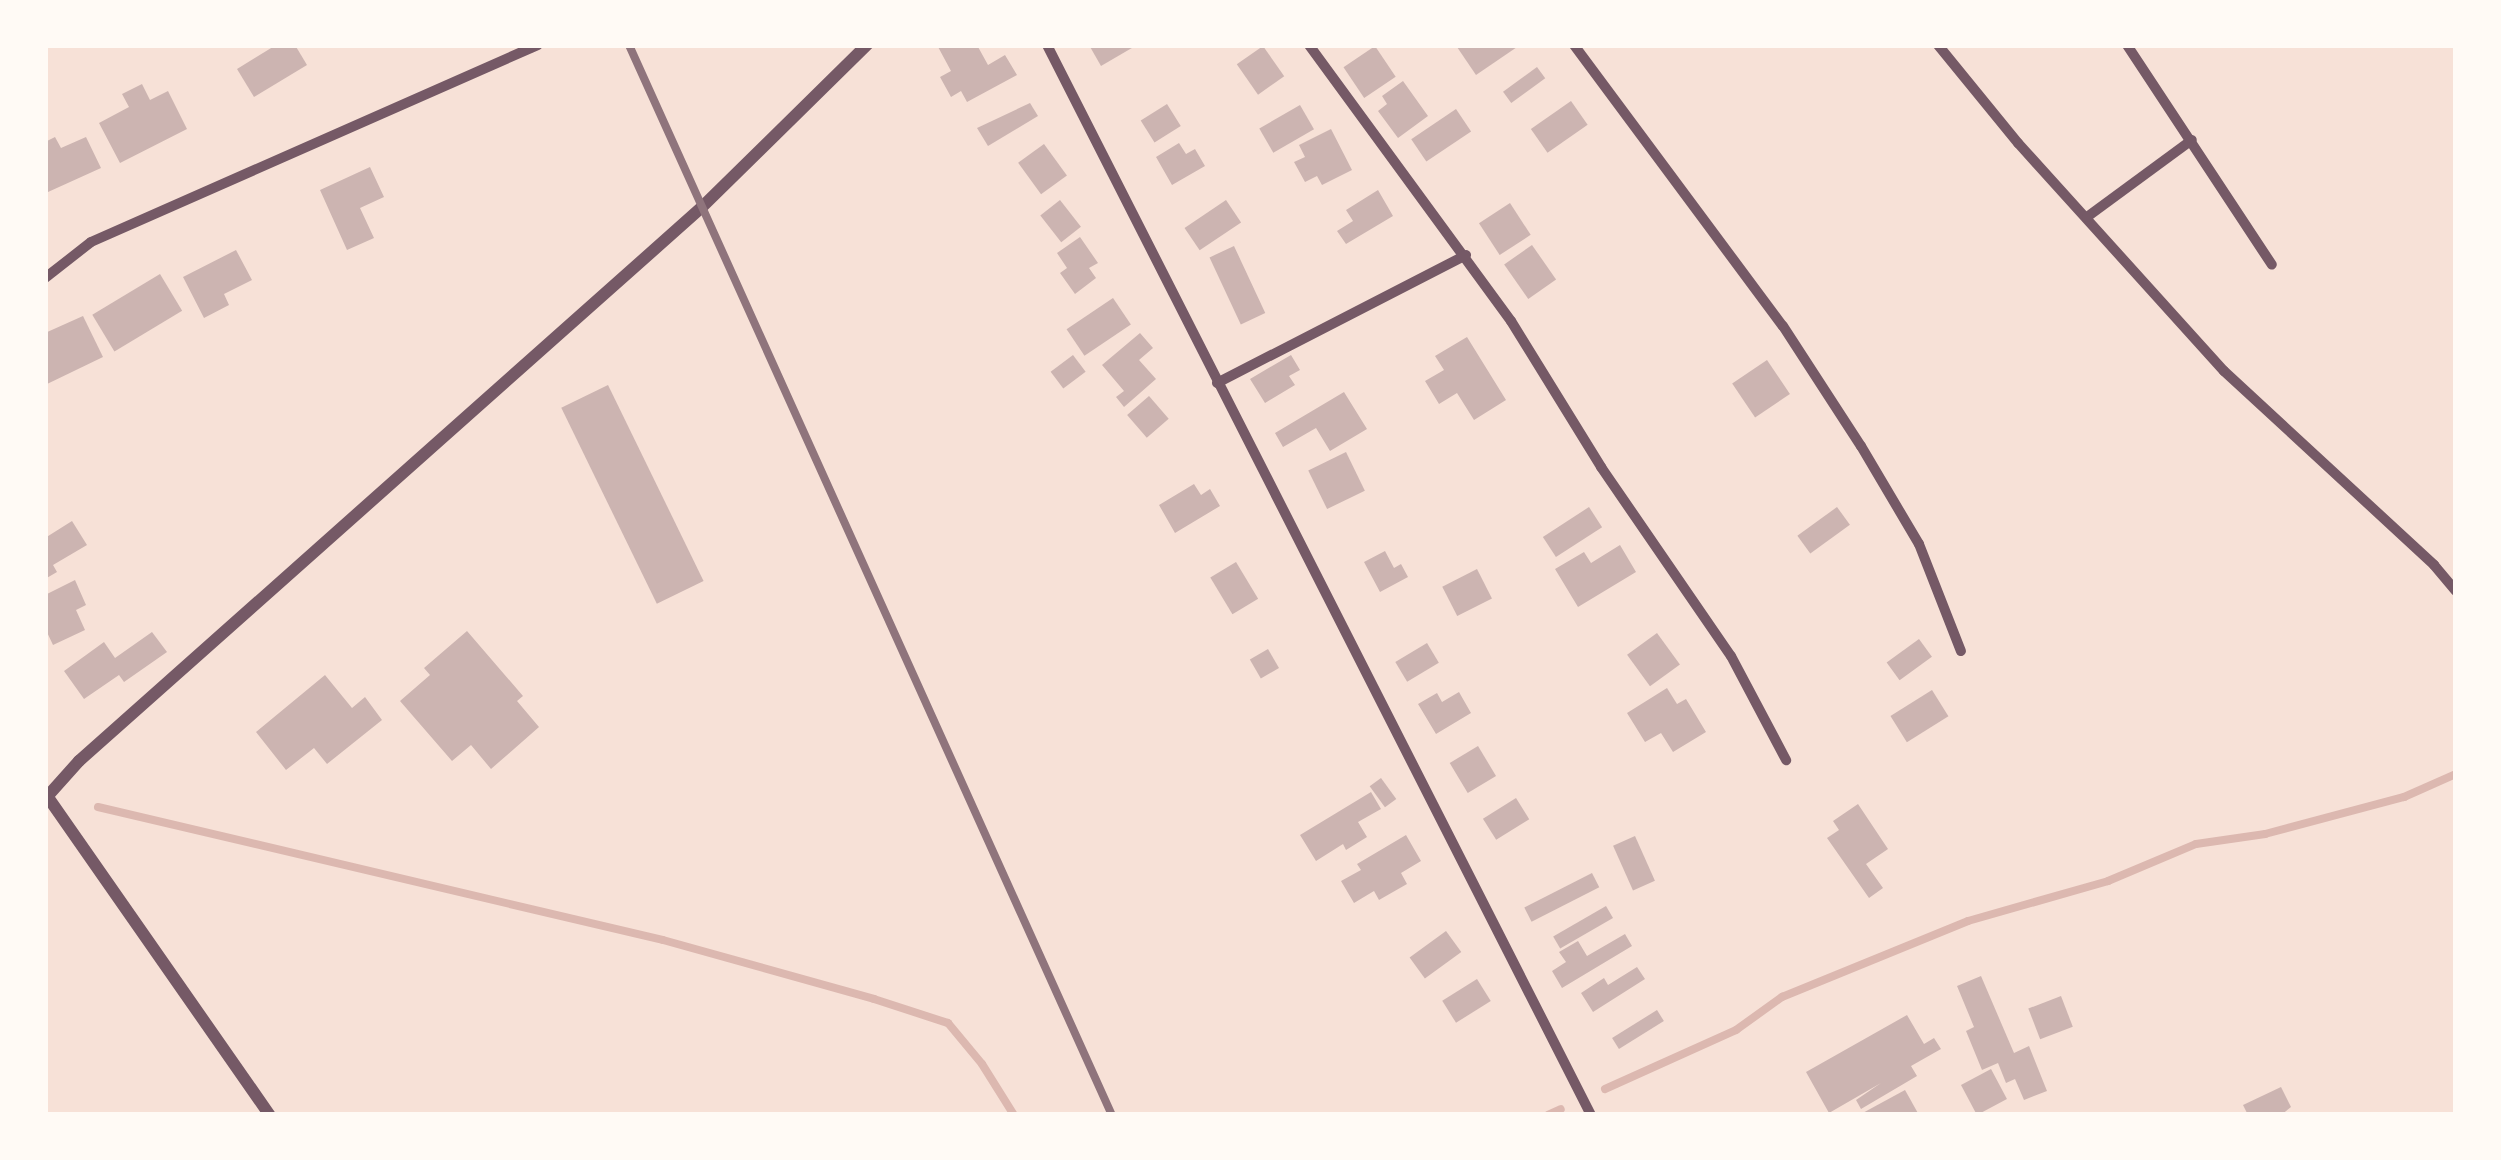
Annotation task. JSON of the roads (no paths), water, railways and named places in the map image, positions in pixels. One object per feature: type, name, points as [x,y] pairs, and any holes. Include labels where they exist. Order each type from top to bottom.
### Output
[{"type":"street","points":[[45,278],[92,242],[538,45]]},
{"type":"street","points":[[270,1115],[46,796],[79,761],[702,207],[867,45]]},
{"type":"street","points":[[1047,45],[1590,1115]]},
{"type":"street","points":[[1309,45],[1466,255],[1601,466],[1731,656],[1786,760]]},
{"type":"street","points":[[1574,45],[1782,326],[1861,446],[1919,544],[1960,650]]},
{"type":"street","points":[[1938,45],[2127,268],[2224,372],[2456,590]]},
{"type":"street","points":[[2126,45],[2272,265]]},
{"type":"street","points":[[2087,218],[2192,140]]},
{"type":"street","points":[[1217,384],[1466,255]]},
{"type":"waterway","points":[[1605,1089],[1736,1030],[1782,997],[1968,921],[2108,881],[2196,844],[2265,834],[2404,797],[2456,774]]},
{"type":"waterway","points":[[98,807],[663,940],[948,1023],[982,1064],[1014,1115]]},
{"type":"waterway","points":[[1548,1115],[1561,1109]]},
{"type":"railway","points":[[629,45],[1112,1115]]}]
